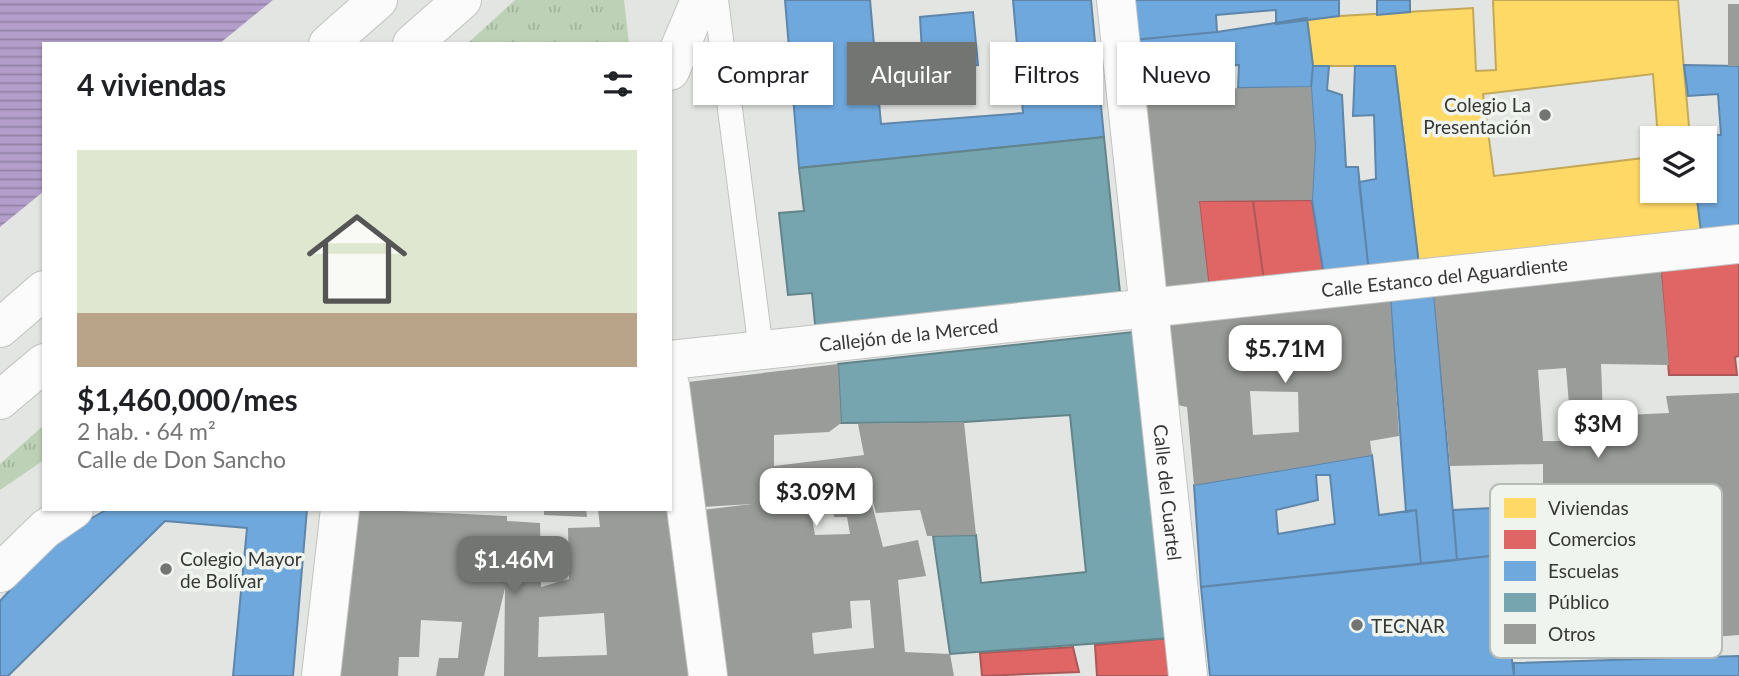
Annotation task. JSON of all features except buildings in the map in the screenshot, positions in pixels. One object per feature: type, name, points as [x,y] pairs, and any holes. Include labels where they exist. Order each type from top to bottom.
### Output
[{"type":"street","points":[[330,42],[378,0]]},
{"type":"street","points":[[414,42],[462,0]]},
{"type":"street","points":[[672,66],[700,0]]},
{"type":"street","name":"Calle del Cuartel","points":[[1116,0],[1188,676]]},
{"type":"street","name":"Calle Estanco del Aguardiente","points":[[1148,309],[1739,244]]},
{"type":"street","points":[[0,328],[42,292]]},
{"type":"street","name":"Callejón de la Merced","points":[[672,360],[1148,309]]},
{"type":"street","points":[[0,401],[42,365]]},
{"type":"street","points":[[672,400],[708,676]]},
{"type":"street","points":[[0,573],[45,529],[71,511]]},
{"type":"street","points":[[321,676],[340,511]]},
{"type":"lane","points":[[716,0],[761,350]]},
{"type":"green space","points":[[515,0],[624,0],[629,42],[469,42]]},
{"type":"green space","points":[[42,427],[42,461],[0,490],[0,464]]},
{"type":"shaded area","points":[[0,0],[273,0],[221,42],[42,42],[42,193],[0,227]]},
{"type":"place","name":"Colegio La Presentación","points":[[1545,115]]},
{"type":"place","name":"Colegio Mayor de Bolívar","points":[[166,569]]},
{"type":"place","name":"TECNAR","points":[[1357,625]]}]
